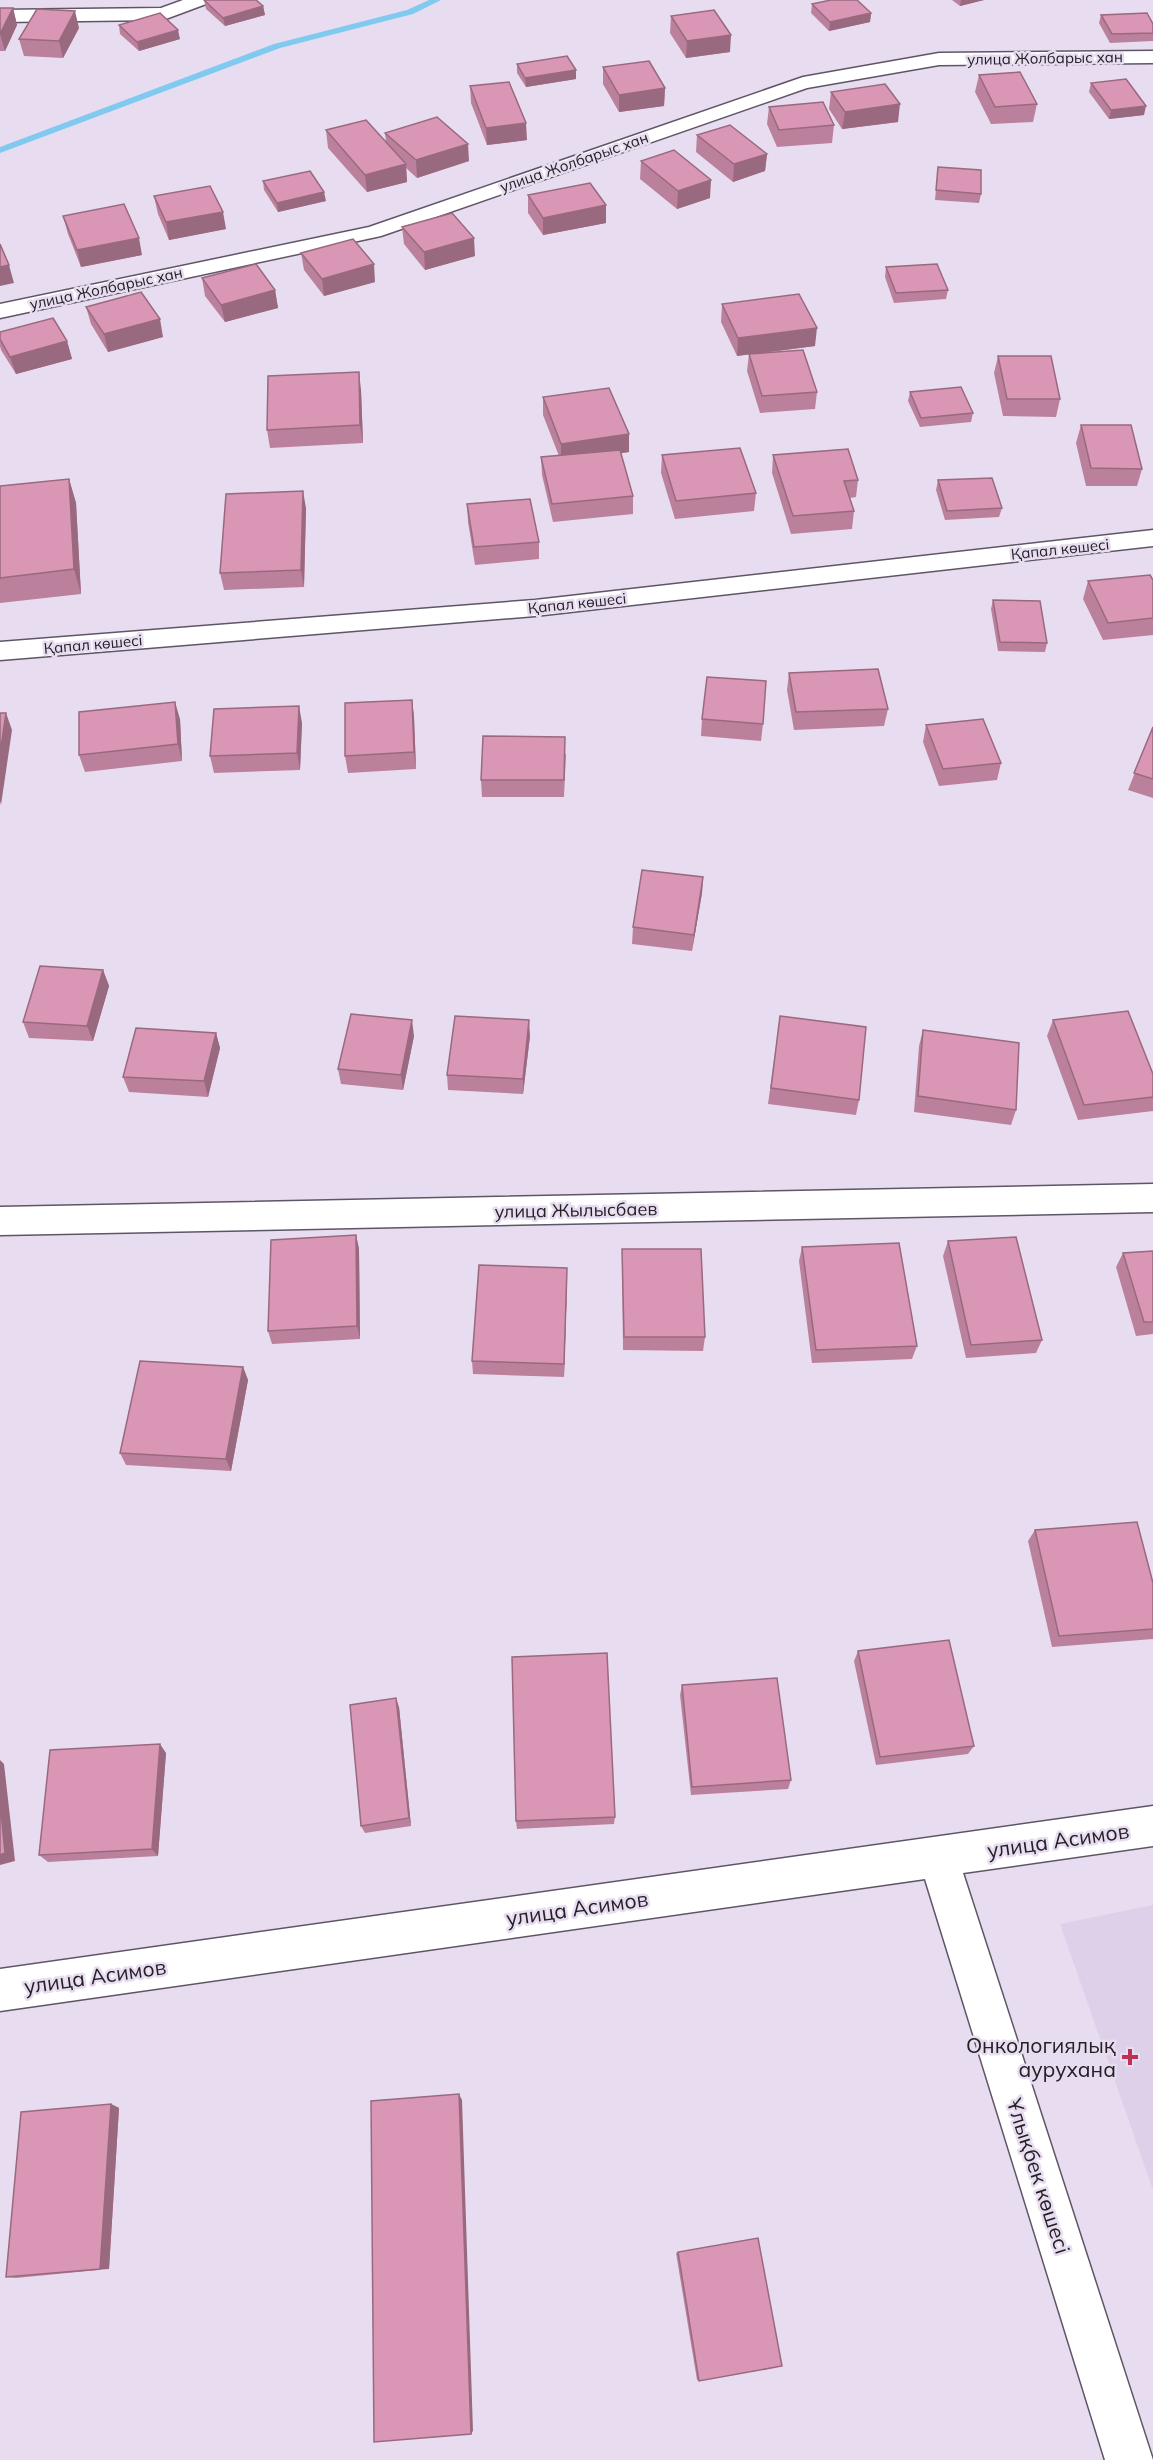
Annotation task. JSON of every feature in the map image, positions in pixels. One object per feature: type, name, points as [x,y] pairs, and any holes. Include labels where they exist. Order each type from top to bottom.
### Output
[{"type":"street","points":[[0,16],[163,14],[200,0]]},
{"type":"street","name":"улица Жолбарыс хан","points":[[0,311],[374,232],[803,83],[939,59],[1153,57]]},
{"type":"street","name":"Қапал көшесі","points":[[0,651],[536,608],[1153,538]]},
{"type":"street","name":"улица Жылысбаев","points":[[0,1221],[1153,1198]]},
{"type":"street","name":"улица Асимов","points":[[0,1990],[1153,1826]]},
{"type":"street","name":"Ұлықбек көшесі","points":[[938,1857],[1129,2460]]},
{"type":"shaded area","name":"Онкологиялық аурухана","points":[[1153,1905],[1153,2190],[1060,1924]]},
{"type":"building","points":[[204,0],[256,0],[263,6],[223,18]]},
{"type":"building","points":[[831,0],[857,0],[871,13],[830,22],[812,4]]},
{"type":"building","points":[[0,8],[13,8],[0,34]]},
{"type":"building","points":[[37,9],[75,11],[59,41],[19,39]]},
{"type":"building","points":[[714,10],[731,35],[687,41],[671,16]]},
{"type":"building","points":[[160,13],[178,30],[137,42],[119,25]]},
{"type":"building","points":[[1147,13],[1153,24],[1153,33],[1112,34],[1101,15]]},
{"type":"building","points":[[567,56],[576,70],[525,78],[517,64]]},
{"type":"building","points":[[649,61],[665,88],[619,95],[603,67]]},
{"type":"building","points":[[1020,72],[1037,104],[995,107],[979,75]]},
{"type":"building","points":[[1126,79],[1146,106],[1111,110],[1091,83]]},
{"type":"building","points":[[509,82],[526,123],[486,128],[470,86]]},
{"type":"building","points":[[885,84],[900,104],[845,112],[831,92]]},
{"type":"building","points":[[823,102],[834,125],[779,130],[769,107]]},
{"type":"building","points":[[437,117],[468,144],[416,160],[385,133]]},
{"type":"building","points":[[366,120],[406,164],[365,175],[326,130]]},
{"type":"building","points":[[730,125],[767,154],[734,164],[697,135]]},
{"type":"building","points":[[674,150],[711,180],[678,191],[641,161]]},
{"type":"building","points":[[938,167],[981,170],[981,194],[936,190]]},
{"type":"building","points":[[310,171],[324,192],[277,203],[263,181]]},
{"type":"building","points":[[590,183],[606,205],[543,218],[528,195]]},
{"type":"building","points":[[210,186],[223,212],[166,222],[154,196]]},
{"type":"building","points":[[124,204],[139,238],[77,250],[63,216]]},
{"type":"building","points":[[452,213],[474,238],[424,252],[402,227]]},
{"type":"building","points":[[353,239],[374,264],[322,279],[301,253]]},
{"type":"building","points":[[0,244],[9,265],[0,267]]},
{"type":"building","points":[[256,264],[275,290],[221,305],[202,278]]},
{"type":"building","points":[[937,264],[948,290],[896,293],[886,267]]},
{"type":"building","points":[[141,292],[160,319],[104,334],[86,307]]},
{"type":"building","points":[[799,294],[817,328],[738,338],[722,304]]},
{"type":"building","points":[[53,318],[67,341],[10,357],[0,339],[0,332]]},
{"type":"building","points":[[803,350],[817,392],[762,396],[749,354]]},
{"type":"building","points":[[998,356],[1051,356],[1060,399],[1007,399]]},
{"type":"building","points":[[359,372],[360,425],[267,430],[268,376]]},
{"type":"building","points":[[961,387],[973,413],[921,418],[910,392]]},
{"type":"building","points":[[609,388],[629,434],[561,444],[543,397]]},
{"type":"building","points":[[1081,425],[1131,425],[1142,469],[1091,468]]},
{"type":"building","points":[[740,448],[756,493],[676,501],[662,455]]},
{"type":"building","points":[[848,449],[858,480],[844,481],[854,511],[793,516],[773,455]]},
{"type":"building","points":[[620,450],[633,496],[552,504],[541,457]]},
{"type":"building","points":[[992,478],[1002,508],[947,511],[938,480]]},
{"type":"building","points":[[69,479],[74,569],[0,578],[0,486]]},
{"type":"building","points":[[303,491],[301,570],[220,573],[226,494]]},
{"type":"building","points":[[530,499],[539,542],[474,547],[467,504]]},
{"type":"building","points":[[1150,575],[1153,580],[1153,618],[1108,623],[1088,581]]},
{"type":"building","points":[[993,600],[1040,601],[1047,643],[1000,642]]},
{"type":"building","points":[[878,669],[888,709],[796,712],[789,673]]},
{"type":"building","points":[[707,677],[766,681],[763,724],[702,719]]},
{"type":"building","points":[[412,700],[414,752],[345,756],[345,703]]},
{"type":"building","points":[[175,702],[178,744],[79,755],[79,712]]},
{"type":"building","points":[[299,706],[297,753],[210,756],[214,709]]},
{"type":"building","points":[[0,713],[6,713],[0,754]]},
{"type":"building","points":[[983,719],[1001,763],[943,769],[926,725]]},
{"type":"building","points":[[1153,727],[1153,779],[1134,773]]},
{"type":"building","points":[[483,736],[565,737],[564,780],[481,780]]},
{"type":"building","points":[[642,870],[703,877],[694,935],[633,927]]},
{"type":"building","points":[[40,966],[103,970],[87,1026],[23,1022]]},
{"type":"building","points":[[1128,1011],[1153,1074],[1153,1097],[1084,1105],[1053,1020]]},
{"type":"building","points":[[351,1014],[412,1020],[401,1075],[338,1069]]},
{"type":"building","points":[[455,1016],[529,1020],[523,1079],[447,1075]]},
{"type":"building","points":[[780,1016],[866,1027],[859,1100],[771,1088]]},
{"type":"building","points":[[136,1028],[216,1033],[204,1081],[123,1077]]},
{"type":"building","points":[[923,1030],[1019,1043],[1016,1110],[918,1096]]},
{"type":"building","points":[[356,1235],[357,1326],[268,1331],[271,1240]]},
{"type":"building","points":[[1016,1237],[1042,1340],[971,1345],[948,1241]]},
{"type":"building","points":[[899,1243],[917,1346],[816,1350],[802,1247]]},
{"type":"building","points":[[622,1249],[701,1249],[705,1337],[624,1337]]},
{"type":"building","points":[[1153,1251],[1153,1322],[1144,1322],[1123,1253]]},
{"type":"building","points":[[479,1265],[567,1268],[564,1364],[472,1361]]},
{"type":"building","points":[[140,1361],[243,1367],[226,1459],[120,1453]]},
{"type":"building","points":[[1137,1522],[1153,1583],[1153,1629],[1059,1636],[1035,1530]]},
{"type":"building","points":[[949,1640],[974,1746],[880,1757],[858,1651]]},
{"type":"building","points":[[607,1653],[615,1817],[516,1821],[512,1657]]},
{"type":"building","points":[[777,1678],[791,1780],[692,1787],[682,1685]]},
{"type":"building","points":[[396,1698],[409,1818],[361,1826],[350,1705]]},
{"type":"building","points":[[160,1744],[152,1849],[39,1855],[50,1750]]},
{"type":"building","points":[[0,1802],[5,1853],[0,1855]]},
{"type":"building","points":[[459,2094],[471,2434],[374,2442],[371,2101]]},
{"type":"building","points":[[111,2104],[100,2269],[6,2277],[21,2112]]},
{"type":"building","points":[[758,2238],[782,2366],[699,2381],[678,2252]]},
{"type":"waterway","points":[[0,150],[277,46],[410,12],[436,0]]},
{"type":"place","name":"Онкологиялық аурухана","points":[[1130,2057]]}]
